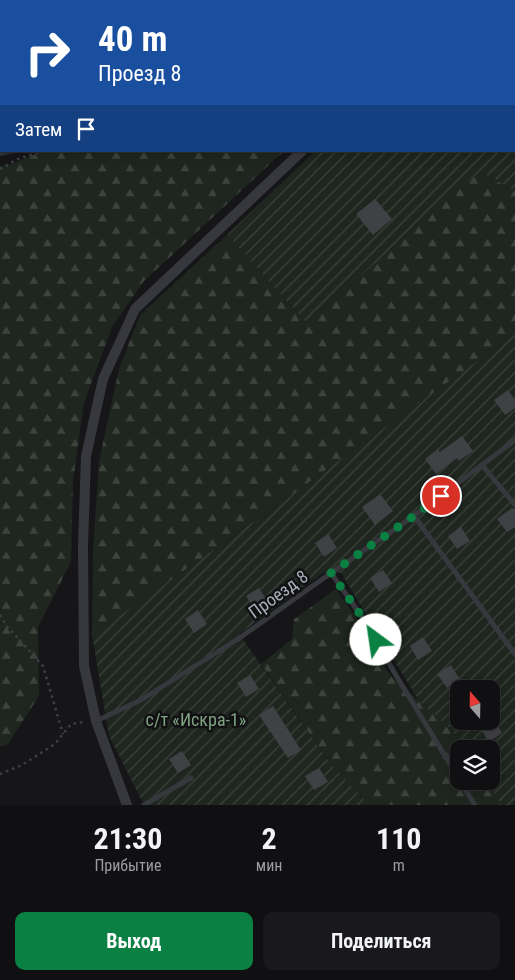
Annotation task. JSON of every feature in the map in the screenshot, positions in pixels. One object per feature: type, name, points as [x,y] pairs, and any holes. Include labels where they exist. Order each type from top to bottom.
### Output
[{"type":"street","points":[[127,805],[96,721],[84,666],[83,546],[86,456],[103,379],[135,309],[301,152]]},
{"type":"lane","name":"Проезд 8","points":[[96,721],[142,700],[238,640],[414,516],[515,440]]},
{"type":"lane","points":[[482,465],[515,505]]},
{"type":"lane","points":[[414,516],[515,654]]},
{"type":"lane","points":[[331,573],[367,624],[450,764]]},
{"type":"lane","points":[[144,805],[191,778]]},
{"type":"lane","points":[[466,790],[475,805]]},
{"type":"path","points":[[0,169],[18,159],[39,152]]},
{"type":"path","points":[[0,615],[6,625],[42,666],[63,734]]},
{"type":"path","points":[[0,774],[22,765],[55,744],[71,724],[96,721]]},
{"type":"green space","points":[[41,152],[283,152],[144,281],[112,327],[84,403],[73,481],[71,562],[38,627],[39,696],[8,744],[0,747],[0,166],[9,165]]},
{"type":"green space","points":[[314,152],[515,152],[515,191],[480,171],[307,323],[227,235]]},
{"type":"green space","points":[[480,171],[515,191],[515,334],[276,506],[92,635],[93,550],[99,461],[119,369],[140,315],[227,235],[307,323]]},
{"type":"green space","name":"с/т «Искра-1»","points":[[515,334],[515,805],[501,805],[492,790],[500,790],[500,740],[458,740],[452,730],[500,730],[500,680],[450,680],[450,728],[419,701],[341,573],[323,573],[239,634],[330,763],[369,805],[144,805],[109,736],[92,635],[276,506]]},
{"type":"green space","points":[[336,589],[364,629],[390,675],[452,730],[458,740],[450,740],[450,790],[492,790],[501,805],[369,805],[330,763],[261,664],[292,639],[294,619]]},
{"type":"shaded area","points":[[0,152],[20,152],[0,156]]},
{"type":"building","points":[[375,199],[392,219],[373,235],[356,214]]},
{"type":"building","points":[[508,390],[515,400],[515,408],[505,415],[494,400]]},
{"type":"building","points":[[462,436],[473,451],[459,461],[457,458],[436,474],[425,459],[438,449],[440,452]]},
{"type":"building","points":[[380,494],[393,511],[375,525],[362,507]]},
{"type":"building","points":[[512,508],[515,509],[515,527],[507,532],[497,519]]},
{"type":"building","points":[[461,527],[470,541],[457,549],[448,536]]},
{"type":"building","points":[[328,534],[337,548],[324,557],[315,543]]},
{"type":"building","points":[[383,570],[392,583],[379,592],[370,578]]},
{"type":"building","points":[[259,588],[268,602],[255,610],[246,596]]},
{"type":"building","points":[[198,610],[207,624],[194,633],[185,619]]},
{"type":"building","points":[[423,637],[432,651],[418,660],[410,646]]},
{"type":"building","points":[[451,665],[459,680],[450,680],[450,688],[449,686],[447,688],[437,674]]},
{"type":"building","points":[[250,675],[259,689],[246,697],[237,683]]},
{"type":"building","points":[[273,706],[301,750],[288,758],[259,715]]},
{"type":"building","points":[[481,730],[500,730],[502,733],[492,740],[488,740]]},
{"type":"building","points":[[182,751],[191,765],[178,773],[169,759]]},
{"type":"building","points":[[319,768],[328,782],[314,790],[305,776]]},
{"type":"route","points":[[376,640],[331,573],[441,496]]}]
